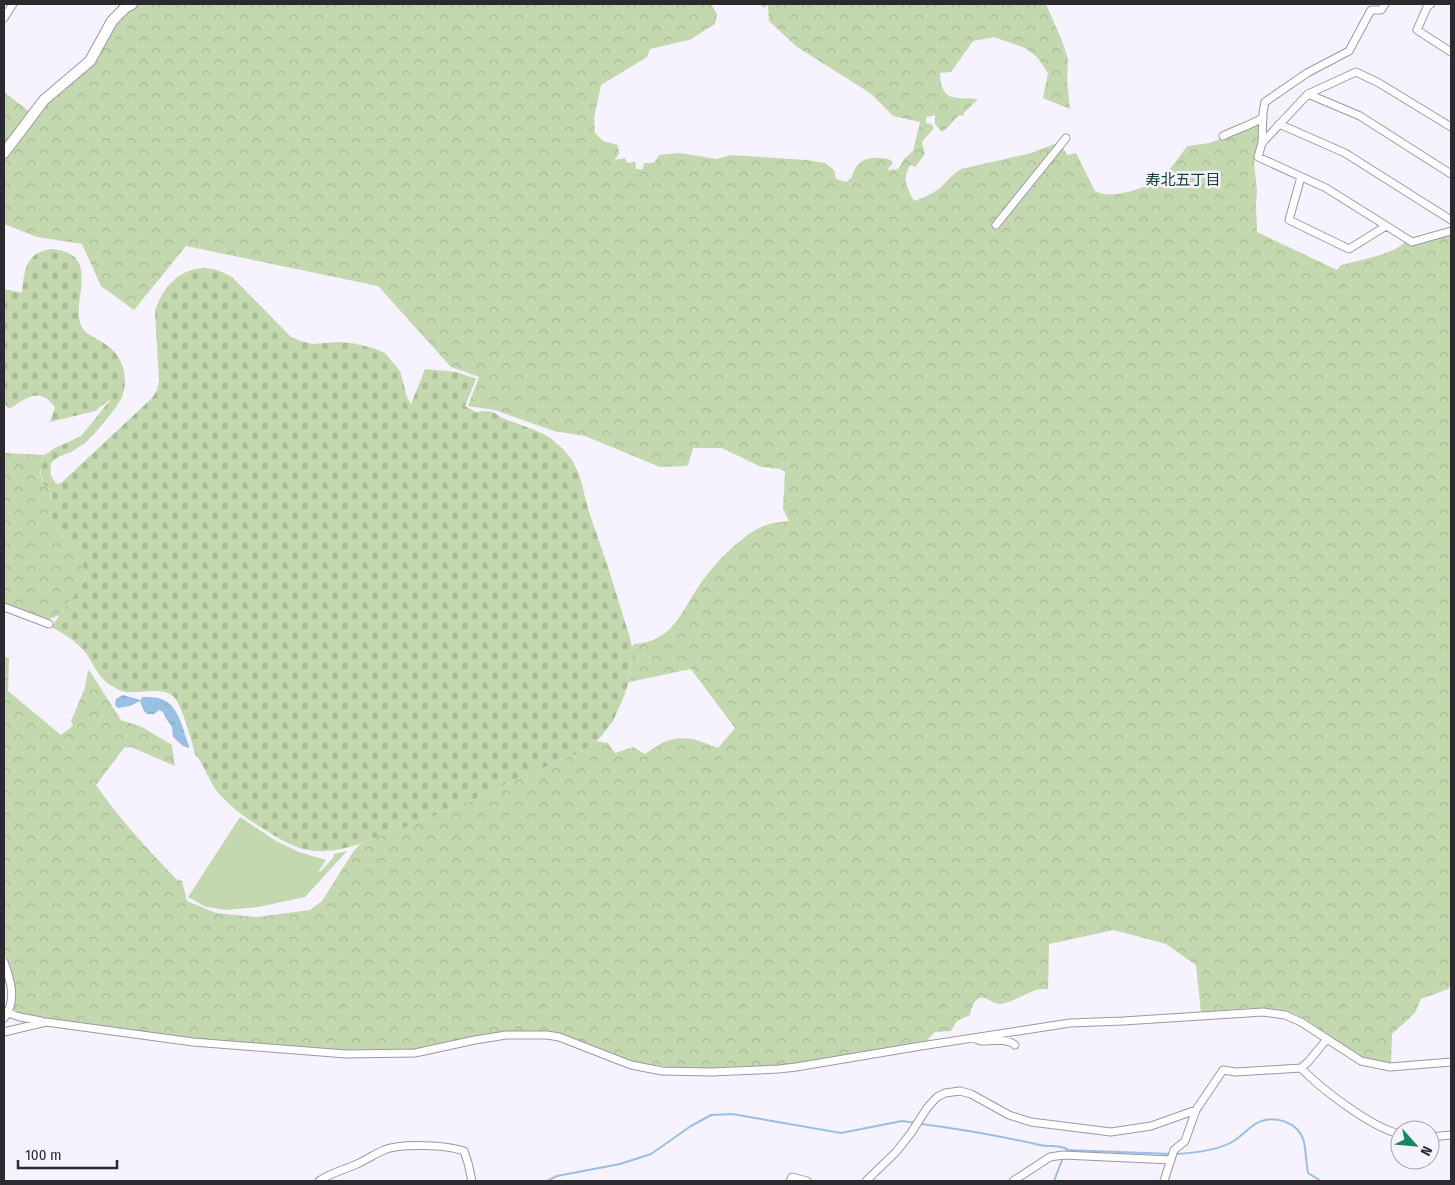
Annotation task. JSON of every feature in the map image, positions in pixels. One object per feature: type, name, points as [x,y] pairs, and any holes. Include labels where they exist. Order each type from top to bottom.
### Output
[{"type":"street","points":[[4,18],[14,4]]},
{"type":"street","points":[[4,153],[44,100],[90,61],[112,20],[132,4]]},
{"type":"street","points":[[1385,4],[1381,10],[1371,10],[1349,51],[1307,73],[1266,102],[1262,112],[1262,143],[1258,157],[1326,188],[1412,242],[1451,230]]},
{"type":"street","points":[[1431,4],[1427,7],[1417,30],[1451,52]]},
{"type":"street","points":[[1262,143],[1308,94],[1356,72],[1379,82],[1451,127]]},
{"type":"street","points":[[1308,94],[1360,116],[1451,174]]},
{"type":"street","points":[[1223,136],[1253,124],[1262,118]]},
{"type":"street","points":[[1280,124],[1345,152],[1451,220]]},
{"type":"street","points":[[996,225],[1066,138]]},
{"type":"street","points":[[1300,177],[1289,220],[1350,249],[1386,226]]},
{"type":"street","points":[[4,607],[49,624]]},
{"type":"street","points":[[4,962],[12,993],[5,1016],[193,1042],[346,1054],[414,1053],[475,1040],[506,1036],[547,1035],[559,1037],[631,1065],[662,1070],[711,1072],[779,1069],[1070,1023],[1264,1012],[1284,1015],[1301,1022],[1360,1061],[1374,1065],[1390,1067],[1451,1062]]},
{"type":"street","points":[[4,1032],[46,1022]]},
{"type":"street","points":[[974,1038],[981,1041],[1011,1042],[1015,1045]]},
{"type":"street","points":[[1164,1181],[1174,1150],[1185,1141],[1196,1110],[1223,1070],[1236,1072],[1301,1068],[1327,1039]]},
{"type":"street","points":[[1301,1068],[1347,1106],[1378,1126],[1390,1130]]},
{"type":"street","points":[[866,1181],[896,1152],[927,1108],[945,1093],[960,1091],[971,1094],[1009,1115],[1031,1122],[1111,1132],[1151,1126],[1196,1110]]},
{"type":"street","points":[[318,1181],[384,1150],[403,1146],[454,1148],[464,1151],[472,1181]]},
{"type":"street","points":[[1013,1181],[1050,1157],[1056,1156],[1171,1160]]},
{"type":"street","points":[[790,1181],[792,1177],[807,1181]]},
{"type":"green space","points":[[138,4],[711,4],[717,14],[715,24],[689,40],[650,49],[647,57],[601,85],[594,118],[595,133],[603,141],[618,145],[619,153],[615,160],[625,158],[627,163],[635,162],[636,169],[643,169],[644,163],[654,163],[659,155],[680,153],[716,159],[731,155],[806,160],[825,163],[834,170],[836,179],[846,182],[852,177],[858,165],[867,159],[885,158],[893,163],[887,170],[898,169],[905,158],[913,151],[920,122],[893,116],[870,93],[797,47],[769,21],[768,5],[763,8],[760,4],[1046,4],[1068,59],[1067,81],[1070,109],[1043,98],[1048,73],[1037,57],[1025,48],[994,37],[973,41],[951,72],[940,73],[941,83],[946,94],[956,98],[978,99],[963,116],[959,115],[942,132],[935,124],[935,115],[926,117],[926,123],[931,124],[934,128],[922,142],[925,154],[915,167],[910,165],[906,175],[908,188],[914,201],[940,188],[961,169],[1031,153],[1060,142],[1067,155],[1076,153],[1095,191],[1102,194],[1111,194],[1131,191],[1142,188],[1159,179],[1171,168],[1187,146],[1210,143],[1259,123],[1260,128],[1254,162],[1257,191],[1257,232],[1337,270],[1341,265],[1385,253],[1405,242],[1412,246],[1451,234],[1451,985],[1448,989],[1421,999],[1415,1013],[1392,1034],[1391,1063],[1358,1056],[1305,1019],[1286,1011],[1250,1008],[1201,1013],[1196,965],[1166,944],[1114,930],[1049,944],[1048,989],[1036,990],[1002,1004],[980,998],[974,1003],[970,1015],[957,1021],[951,1031],[935,1032],[925,1042],[776,1066],[685,1069],[638,1063],[555,1032],[504,1031],[417,1049],[337,1050],[243,1044],[36,1018],[16,1012],[13,1009],[14,987],[12,973],[4,954],[4,657],[9,658],[8,691],[61,735],[73,726],[71,721],[85,688],[89,670],[121,720],[142,727],[172,745],[175,766],[131,747],[124,748],[96,785],[114,810],[144,845],[176,879],[182,881],[187,901],[216,913],[257,917],[310,910],[322,901],[360,844],[498,790],[505,784],[585,750],[596,741],[608,743],[615,753],[633,747],[645,754],[663,742],[683,738],[718,748],[735,728],[691,669],[629,682],[632,647],[634,644],[648,642],[659,637],[668,630],[676,622],[709,573],[728,551],[743,538],[762,526],[789,521],[783,509],[785,472],[780,469],[761,467],[722,448],[693,448],[688,465],[660,467],[585,436],[554,431],[495,410],[468,406],[479,377],[451,367],[378,286],[186,246],[134,310],[101,286],[82,244],[37,237],[4,224],[4,156],[46,103],[60,90],[127,10]]},
{"type":"green space","points":[[4,92],[30,112],[4,149]]},
{"type":"green space","points":[[51,249],[68,253],[77,260],[81,270],[82,282],[79,319],[83,329],[88,334],[105,344],[117,356],[123,368],[125,381],[121,399],[113,412],[95,433],[73,451],[58,457],[51,464],[51,475],[57,484],[61,483],[152,398],[157,390],[159,381],[155,311],[160,298],[167,287],[185,272],[208,268],[220,271],[233,278],[291,337],[312,344],[352,343],[385,353],[400,371],[407,397],[411,404],[425,369],[457,372],[476,379],[465,406],[476,412],[493,412],[502,418],[535,430],[549,437],[563,449],[572,460],[579,474],[633,652],[629,682],[624,696],[613,721],[599,739],[585,750],[505,784],[498,790],[401,829],[396,829],[363,843],[340,849],[316,851],[294,846],[254,823],[231,806],[210,781],[195,754],[183,716],[174,697],[158,691],[125,692],[116,688],[104,680],[85,652],[77,644],[51,627],[80,588],[86,574],[81,558],[52,523],[49,513],[50,490],[44,484],[40,466],[45,455],[53,449],[81,436],[112,398],[95,411],[50,422],[55,407],[44,397],[33,396],[27,398],[9,409],[4,403],[4,289],[22,293],[25,270],[31,258],[36,254]]},
{"type":"green space","points":[[4,453],[45,455],[40,474],[43,482],[50,490],[52,523],[81,558],[86,574],[80,588],[60,615],[49,619],[4,603]]},
{"type":"green space","points":[[240,817],[276,841],[299,852],[326,860],[318,872],[333,858],[334,854],[347,851],[305,897],[258,907],[226,910],[206,907],[188,897]]},
{"type":"water","points":[[123,695],[141,700],[142,697],[158,698],[171,705],[179,717],[189,748],[183,746],[173,737],[172,727],[163,712],[159,710],[154,714],[147,714],[140,701],[130,706],[118,708],[115,705],[116,699]]},
{"type":"waterway","points":[[547,1181],[557,1176],[620,1164],[651,1154],[691,1126],[711,1115],[732,1114],[841,1133],[902,1121],[916,1123]]},
{"type":"waterway","points":[[1176,1154],[1219,1148],[1235,1140],[1257,1123],[1264,1120],[1278,1120],[1297,1129],[1304,1142],[1308,1173],[1321,1181]]},
{"type":"waterway","points":[[921,1124],[1067,1149]]},
{"type":"waterway","points":[[1066,1150],[1171,1154]]},
{"type":"waterway","points":[[1054,1181],[1062,1160]]},
{"type":"district","name":"寿北五丁目","points":[[1183,180]]}]
